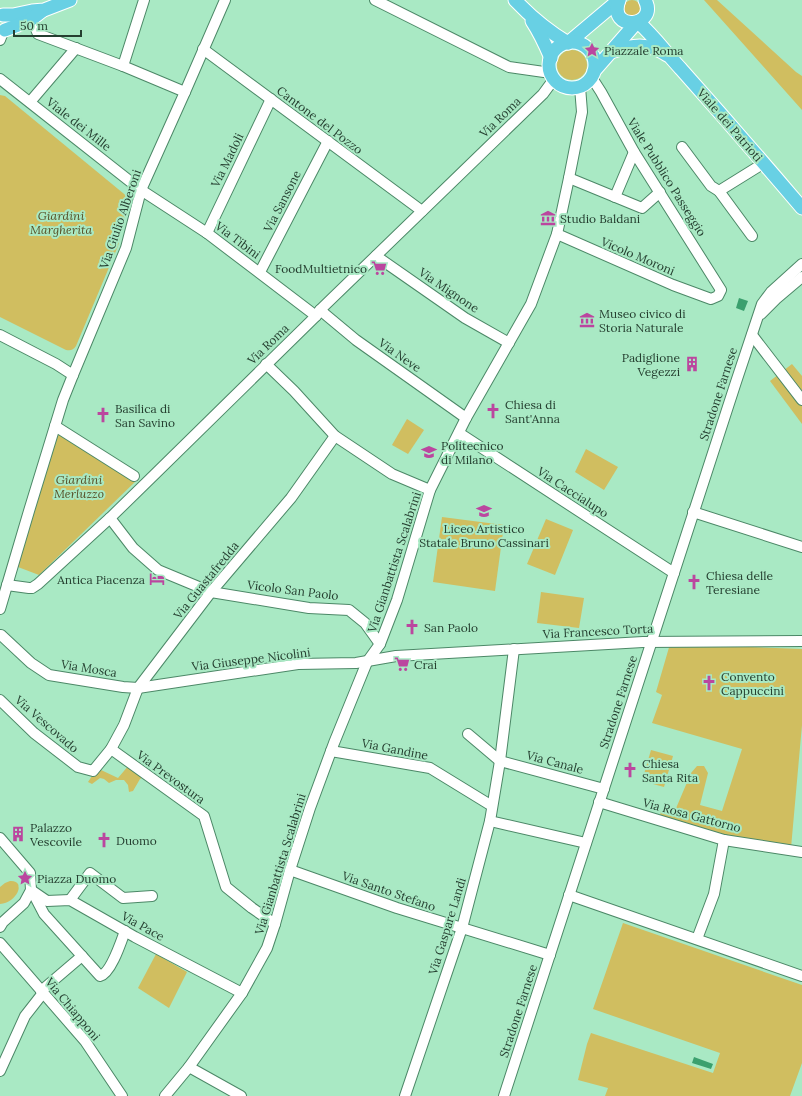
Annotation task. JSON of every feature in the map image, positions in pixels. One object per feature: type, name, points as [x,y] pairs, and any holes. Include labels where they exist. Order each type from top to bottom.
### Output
[{"type":"main road","points":[[2,34],[29,21],[44,10],[70,0]]},
{"type":"main road","points":[[619,0],[617,10],[619,15],[626,22],[644,10]]},
{"type":"main road","points":[[619,0],[568,43],[555,51],[549,65],[552,76],[566,88],[580,87],[587,83],[644,10]]},
{"type":"main road","points":[[518,3],[538,30],[551,58]]},
{"type":"main road","points":[[518,3],[554,35],[568,43],[583,45],[589,50],[593,56],[595,64],[593,75]]},
{"type":"main road","points":[[2,14],[13,15],[44,10]]},
{"type":"main road","name":"Viale dei Patrioti","points":[[644,10],[658,42],[802,208]]},
{"type":"main road","points":[[2,14],[7,20],[2,34]]},
{"type":"main road","points":[[611,52],[642,45],[659,50],[670,57]]},
{"type":"street","points":[[123,66],[144,0]]},
{"type":"street","name":"Via Giulio Alberoni","points":[[7,585],[55,426],[73,375],[126,248],[141,190],[225,0]]},
{"type":"street","points":[[375,0],[509,67],[552,76]]},
{"type":"street","points":[[29,21],[35,27],[38,34],[123,66],[185,92]]},
{"type":"street","points":[[30,102],[76,48]]},
{"type":"street","name":"Cantone del Pozzo","points":[[203,49],[422,211]]},
{"type":"street","name":"Viale Pubblico Passeggio","points":[[593,75],[634,152],[721,290]]},
{"type":"street","name":"Via Roma","points":[[7,585],[32,588],[110,518],[543,94],[552,76]]},
{"type":"street","name":"Viale dei Mille","points":[[0,79],[141,190]]},
{"type":"street","name":"Via Gianbattista Scalabrini","points":[[166,1096],[189,1067],[242,993],[267,948],[310,808],[331,751],[367,662],[380,644],[398,600],[430,490],[466,418],[531,304],[557,234],[582,112],[580,87]]},
{"type":"street","name":"Via Madoli","points":[[207,233],[271,99]]},
{"type":"street","name":"Via Sansone","points":[[260,272],[328,141]]},
{"type":"street","points":[[682,147],[711,186],[719,191],[752,236]]},
{"type":"street","points":[[615,197],[634,152]]},
{"type":"street","points":[[719,191],[764,163]]},
{"type":"street","points":[[569,178],[642,208],[660,192]]},
{"type":"street","name":"Via Tibini","points":[[141,190],[207,233],[318,313]]},
{"type":"street","name":"Vicolo Moroni","points":[[557,234],[673,285],[711,299],[718,296],[721,290]]},
{"type":"street","name":"Via Mignone","points":[[376,256],[465,318],[509,343]]},
{"type":"street","name":"Stradone Farnese","points":[[504,1096],[762,304],[771,292],[802,264]]},
{"type":"street","name":"Stradone Farnese","points":[[758,317],[776,299],[802,277]]},
{"type":"street","name":"Via Neve","points":[[318,313],[466,418]]},
{"type":"street","points":[[752,334],[801,398]]},
{"type":"street","points":[[0,335],[56,364],[73,375]]},
{"type":"street","points":[[266,364],[294,391],[335,436],[392,474],[430,490]]},
{"type":"street","points":[[55,426],[134,476]]},
{"type":"street","name":"Via Caccialupo","points":[[459,433],[674,573]]},
{"type":"street","name":"Via Guastafredda","points":[[78,768],[94,771],[111,749],[124,725],[138,688],[212,592],[290,498],[335,436]]},
{"type":"street","points":[[693,512],[802,547]]},
{"type":"street","name":"Vicolo San Paolo","points":[[110,518],[134,548],[158,570],[212,592],[309,608],[349,610],[365,623],[380,644]]},
{"type":"street","points":[[1,604],[7,585]]},
{"type":"street","name":"Via Mosca","points":[[2,635],[30,663],[49,675],[138,688]]},
{"type":"street","name":"Via Francesco Torta","points":[[396,656],[652,642],[802,641]]},
{"type":"street","name":"Via Gaspare Landi","points":[[405,1096],[462,928],[490,821],[500,761],[514,649]]},
{"type":"street","name":"Via Giuseppe Nicolini","points":[[138,688],[298,664],[356,663],[396,656]]},
{"type":"street","name":"Via Vescovado","points":[[0,700],[34,733],[78,768]]},
{"type":"street","points":[[468,734],[500,761]]},
{"type":"street","name":"Via Prevostura","points":[[111,749],[204,816],[226,887],[275,924]]},
{"type":"street","name":"Via Gandine","points":[[331,751],[430,768],[492,806]]},
{"type":"street","name":"Via Canale","points":[[500,761],[604,789]]},
{"type":"street","name":"Via Rosa Gattorno","points":[[599,802],[724,840],[802,852]]},
{"type":"street","points":[[490,821],[586,843]]},
{"type":"street","points":[[0,838],[30,873],[31,890],[44,914],[100,976],[103,975],[108,969],[125,931]]},
{"type":"street","points":[[697,939],[714,894],[724,840]]},
{"type":"street","name":"Via Santo Stefano","points":[[290,870],[397,908],[550,955]]},
{"type":"street","points":[[31,890],[47,901],[70,900],[90,873],[123,898],[152,896]]},
{"type":"street","points":[[0,927],[3,922],[24,903],[31,890]]},
{"type":"street","points":[[569,895],[802,976]]},
{"type":"street","name":"Via Pace","points":[[70,900],[242,993]]},
{"type":"street","name":"Via Chiapponi","points":[[0,943],[85,1041],[122,1096]]},
{"type":"street","points":[[0,1071],[25,1016],[42,992],[82,956]]},
{"type":"street","points":[[189,1067],[241,1096]]},
{"type":"green space","points":[[632,0],[639,5],[640,8],[635,15],[632,16],[625,11],[624,8],[629,1]]},
{"type":"green space","points":[[704,0],[717,0],[802,76],[802,110]]},
{"type":"green space","points":[[572,50],[578,51],[586,59],[586,71],[578,79],[572,80],[566,79],[558,71],[557,65],[558,59],[566,51]]},
{"type":"green space","name":"Giardini Margherita","points":[[0,95],[5,96],[129,198],[118,246],[76,346],[71,350],[66,350],[0,317]]},
{"type":"green space","points":[[792,364],[802,376],[802,424],[770,381]]},
{"type":"green space","points":[[407,419],[424,430],[408,454],[392,445]]},
{"type":"green space","name":"Giardini Merluzzo","points":[[59,431],[137,480],[39,575],[18,567]]},
{"type":"green space","points":[[586,449],[618,467],[604,490],[575,472]]},
{"type":"green space","points":[[442,517],[504,525],[495,591],[433,582]]},
{"type":"green space","points":[[546,519],[573,530],[555,575],[527,564]]},
{"type":"green space","points":[[541,592],[584,598],[579,628],[537,623]]},
{"type":"green space","points":[[670,644],[802,649],[802,725],[791,848],[725,836],[660,816],[661,811],[674,813],[691,773],[697,766],[704,766],[708,773],[700,805],[722,811],[742,749],[652,723],[662,695],[656,692]]},
{"type":"green space","points":[[651,750],[673,756],[664,787],[642,781]]},
{"type":"green space","points":[[129,765],[145,776],[140,779],[133,791],[129,792],[128,785],[124,780],[116,780],[109,783],[100,778],[92,784],[88,782],[94,773],[101,770],[118,778]]},
{"type":"green space","points":[[10,881],[18,884],[18,892],[11,900],[0,904],[0,887]]},
{"type":"green space","points":[[623,923],[802,985],[802,1063],[790,1096],[605,1096],[608,1088],[578,1080],[591,1033],[713,1073],[720,1053],[593,1009]]},
{"type":"green space","points":[[156,954],[187,972],[169,1008],[138,988]]},
{"type":"shaded area","points":[[739,298],[748,301],[744,311],[736,308]]},
{"type":"shaded area","points":[[694,1057],[713,1064],[711,1069],[692,1063]]},
{"type":"place","name":"Piazzale Roma","points":[[592,50]]},
{"type":"place","name":"Studio Baldani","points":[[548,218]]},
{"type":"place","name":"FoodMultietnico","points":[[379,268]]},
{"type":"place","name":"Museo civico di Storia Naturale","points":[[587,320]]},
{"type":"place","name":"Padiglione Vegezzi","points":[[692,364]]},
{"type":"place","name":"Chiesa di Sant'Anna","points":[[493,411]]},
{"type":"place","name":"Basilica di San Savino","points":[[103,415]]},
{"type":"place","name":"Politecnico di Milano","points":[[429,452]]},
{"type":"place","name":"Liceo Artistico Statale Bruno Cassinari","points":[[484,511]]},
{"type":"place","name":"Antica Piacenza","points":[[157,579]]},
{"type":"place","name":"Chiesa delle Teresiane","points":[[694,582]]},
{"type":"place","name":"San Paolo","points":[[412,627]]},
{"type":"place","name":"Crai","points":[[402,664]]},
{"type":"place","name":"Convento Cappuccini","points":[[709,683]]},
{"type":"place","name":"Chiesa Santa Rita","points":[[630,770]]},
{"type":"place","name":"Palazzo Vescovile","points":[[18,834]]},
{"type":"place","name":"Duomo","points":[[104,840]]},
{"type":"place","name":"Piazza Duomo","points":[[25,878]]}]
